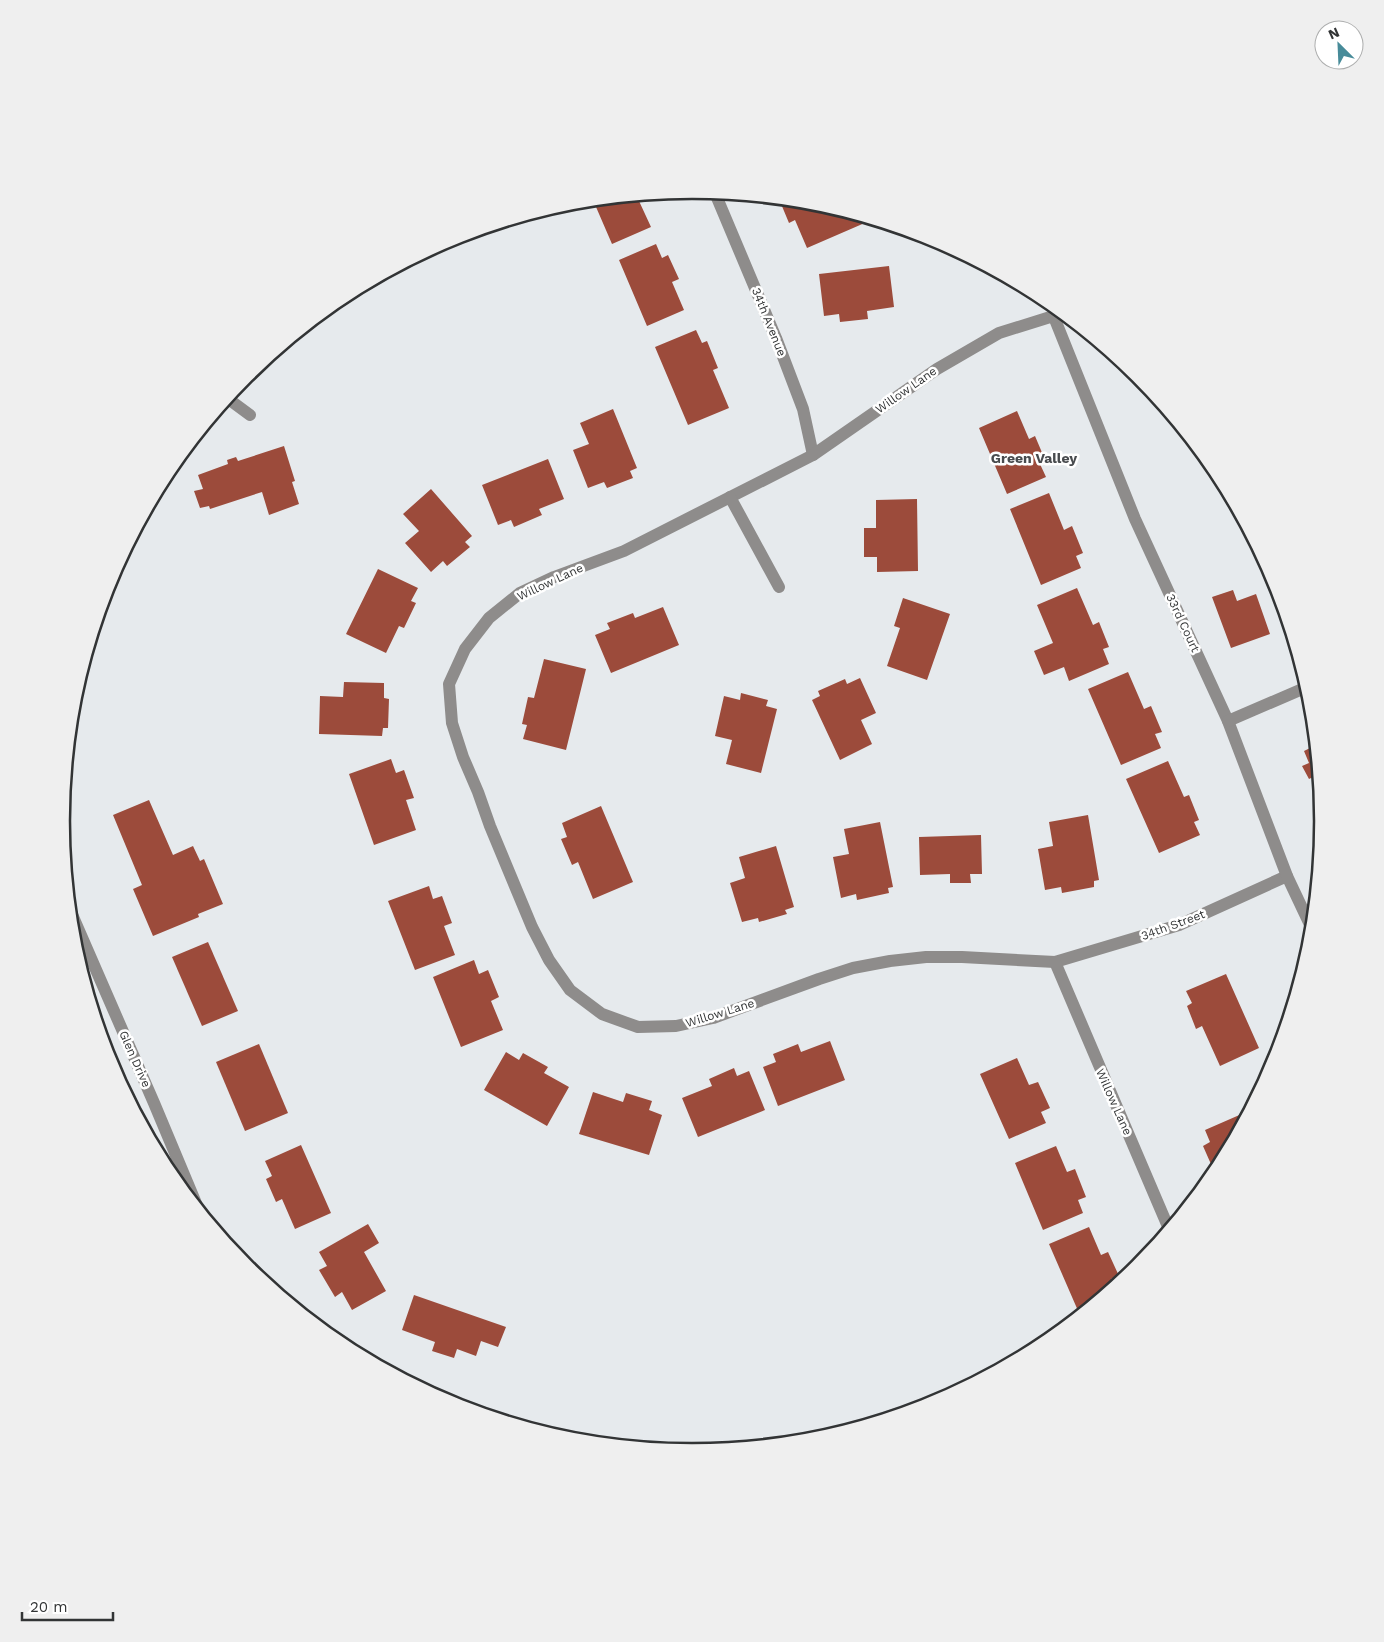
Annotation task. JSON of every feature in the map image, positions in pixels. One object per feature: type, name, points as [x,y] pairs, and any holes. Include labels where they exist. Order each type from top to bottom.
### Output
[{"type":"street","name":"34th Avenue","points":[[718,200],[776,338],[803,409],[813,455]]},
{"type":"street","name":"Willow Lane","points":[[1055,316],[999,333],[937,369],[813,455],[624,551],[554,577],[520,593],[489,618],[465,649],[449,684],[452,723],[463,757],[532,927],[549,960],[570,990],[602,1014],[638,1027],[676,1026],[713,1018],[853,968],[890,961],[926,957],[962,957],[1055,962],[1166,1223]]},
{"type":"street","name":"33rd Court","points":[[1060,320],[1135,519],[1228,721],[1287,876],[1306,917]]},
{"type":"street","points":[[233,402],[250,414]]},
{"type":"street","points":[[730,497],[779,587]]},
{"type":"street","points":[[1228,721],[1300,690]]},
{"type":"street","name":"34th Street","points":[[1055,962],[1179,925],[1287,876]]},
{"type":"street","name":"Glen Drive","points":[[81,935],[189,1186]]},
{"type":"building","points":[[639,201],[651,227],[612,244],[596,207]]},
{"type":"building","points":[[782,206],[864,223],[807,248],[795,220],[789,223]]},
{"type":"building","points":[[656,244],[662,258],[668,255],[679,279],[672,282],[684,310],[647,326],[619,260]]},
{"type":"building","points":[[889,266],[894,307],[867,311],[868,319],[840,322],[839,314],[824,316],[819,274]]},
{"type":"building","points":[[696,330],[702,343],[707,341],[718,368],[713,370],[729,408],[688,425],[655,347]]},
{"type":"building","points":[[613,409],[637,468],[630,471],[633,478],[607,488],[604,482],[588,488],[573,450],[589,444],[580,423]]},
{"type":"building","points":[[1017,411],[1029,439],[1035,436],[1046,462],[1040,464],[1046,477],[1007,494],[979,428]]},
{"type":"building","points":[[284,446],[295,481],[292,482],[299,504],[269,515],[262,492],[210,509],[209,506],[200,508],[194,491],[203,489],[198,475],[228,464],[227,460],[236,457],[238,461]]},
{"type":"building","points":[[548,459],[564,499],[539,509],[542,515],[514,527],[511,520],[498,525],[482,485]]},
{"type":"building","points":[[431,489],[472,536],[465,542],[470,547],[447,566],[443,561],[431,572],[405,543],[419,531],[403,514]]},
{"type":"building","points":[[1049,493],[1064,530],[1072,526],[1083,553],[1076,556],[1081,568],[1041,585],[1010,509]]},
{"type":"building","points":[[917,499],[918,571],[877,572],[877,557],[864,557],[864,528],[876,528],[876,500]]},
{"type":"building","points":[[378,569],[418,588],[411,601],[416,603],[404,628],[399,626],[386,653],[346,634]]},
{"type":"building","points":[[1077,588],[1093,625],[1099,622],[1109,647],[1103,649],[1109,664],[1069,681],[1064,667],[1044,675],[1034,651],[1053,643],[1037,605]]},
{"type":"building","points":[[1233,590],[1237,601],[1256,594],[1270,634],[1231,648],[1212,597]]},
{"type":"building","points":[[903,598],[950,614],[927,680],[887,666],[900,628],[894,626]]},
{"type":"building","points":[[663,607],[679,645],[611,673],[595,635],[610,629],[607,623],[633,613],[635,618]]},
{"type":"building","points":[[544,659],[586,669],[566,750],[523,739],[527,725],[522,724],[528,697],[534,698]]},
{"type":"building","points":[[1128,672],[1144,709],[1151,706],[1162,732],[1155,734],[1161,748],[1121,765],[1088,689]]},
{"type":"building","points":[[860,678],[876,713],[861,720],[872,744],[840,760],[812,700],[820,696],[818,691],[845,679],[847,684]]},
{"type":"building","points":[[344,682],[384,683],[384,698],[389,699],[388,728],[383,728],[382,736],[319,734],[320,696],[343,697]]},
{"type":"building","points":[[741,693],[768,700],[766,706],[777,709],[761,773],[726,764],[732,740],[715,736],[724,696],[740,700]]},
{"type":"building","points":[[1310,748],[1313,777],[1309,779],[1302,766],[1309,763],[1304,751]]},
{"type":"building","points":[[391,759],[396,773],[404,770],[414,798],[406,800],[416,830],[374,845],[349,774]]},
{"type":"building","points":[[1168,761],[1184,797],[1189,795],[1199,820],[1194,822],[1200,835],[1159,853],[1126,779]]},
{"type":"building","points":[[149,800],[173,855],[193,846],[200,861],[204,859],[223,904],[198,914],[199,917],[153,936],[133,889],[142,885],[113,815]]},
{"type":"building","points":[[601,806],[633,882],[593,899],[578,862],[572,865],[561,839],[567,837],[562,823]]},
{"type":"building","points":[[1088,815],[1099,880],[1094,881],[1094,887],[1062,893],[1061,887],[1045,890],[1038,849],[1053,846],[1049,822]]},
{"type":"building","points":[[880,822],[893,887],[888,888],[889,893],[857,900],[856,894],[841,898],[833,857],[849,854],[844,829]]},
{"type":"building","points":[[981,835],[982,874],[970,874],[971,883],[950,883],[950,874],[920,875],[919,837]]},
{"type":"building","points":[[776,846],[794,907],[785,910],[787,914],[759,922],[758,918],[742,922],[730,883],[745,878],[739,857]]},
{"type":"building","points":[[429,886],[433,899],[442,896],[452,923],[444,926],[455,955],[415,970],[388,901]]},
{"type":"building","points":[[208,942],[238,1011],[202,1026],[172,957]]},
{"type":"building","points":[[474,960],[479,974],[488,970],[499,997],[491,1001],[503,1030],[461,1047],[433,977]]},
{"type":"building","points":[[1226,974],[1259,1048],[1220,1066],[1202,1026],[1196,1029],[1187,1006],[1192,1003],[1186,991]]},
{"type":"building","points":[[830,1041],[845,1080],[778,1106],[763,1067],[776,1062],[773,1054],[798,1044],[801,1052]]},
{"type":"building","points":[[259,1044],[288,1113],[245,1131],[216,1062]]},
{"type":"building","points":[[506,1052],[519,1060],[523,1053],[548,1067],[544,1073],[569,1087],[547,1126],[484,1090]]},
{"type":"building","points":[[1017,1058],[1029,1085],[1038,1082],[1050,1108],[1041,1112],[1046,1123],[1009,1139],[980,1074]]},
{"type":"building","points":[[734,1068],[737,1076],[749,1071],[765,1110],[698,1137],[682,1098],[712,1086],[709,1079]]},
{"type":"building","points":[[593,1092],[623,1102],[626,1093],[652,1101],[649,1110],[662,1115],[649,1155],[579,1134]]},
{"type":"building","points":[[1240,1115],[1211,1164],[1203,1146],[1210,1142],[1205,1130]]},
{"type":"building","points":[[301,1145],[331,1213],[295,1229],[282,1199],[276,1202],[266,1179],[272,1176],[265,1161]]},
{"type":"building","points":[[1056,1146],[1067,1172],[1075,1169],[1086,1197],[1078,1200],[1083,1213],[1043,1230],[1015,1163]]},
{"type":"building","points":[[368,1224],[379,1243],[364,1252],[386,1291],[352,1310],[342,1292],[335,1297],[319,1270],[327,1266],[319,1252]]},
{"type":"building","points":[[1089,1227],[1101,1255],[1108,1252],[1118,1274],[1077,1309],[1049,1244]]},
{"type":"building","points":[[414,1295],[506,1327],[498,1347],[481,1341],[476,1356],[457,1349],[454,1358],[432,1351],[435,1342],[402,1330]]},
{"type":"district","name":"Green Valley","points":[[1034,458]]}]
